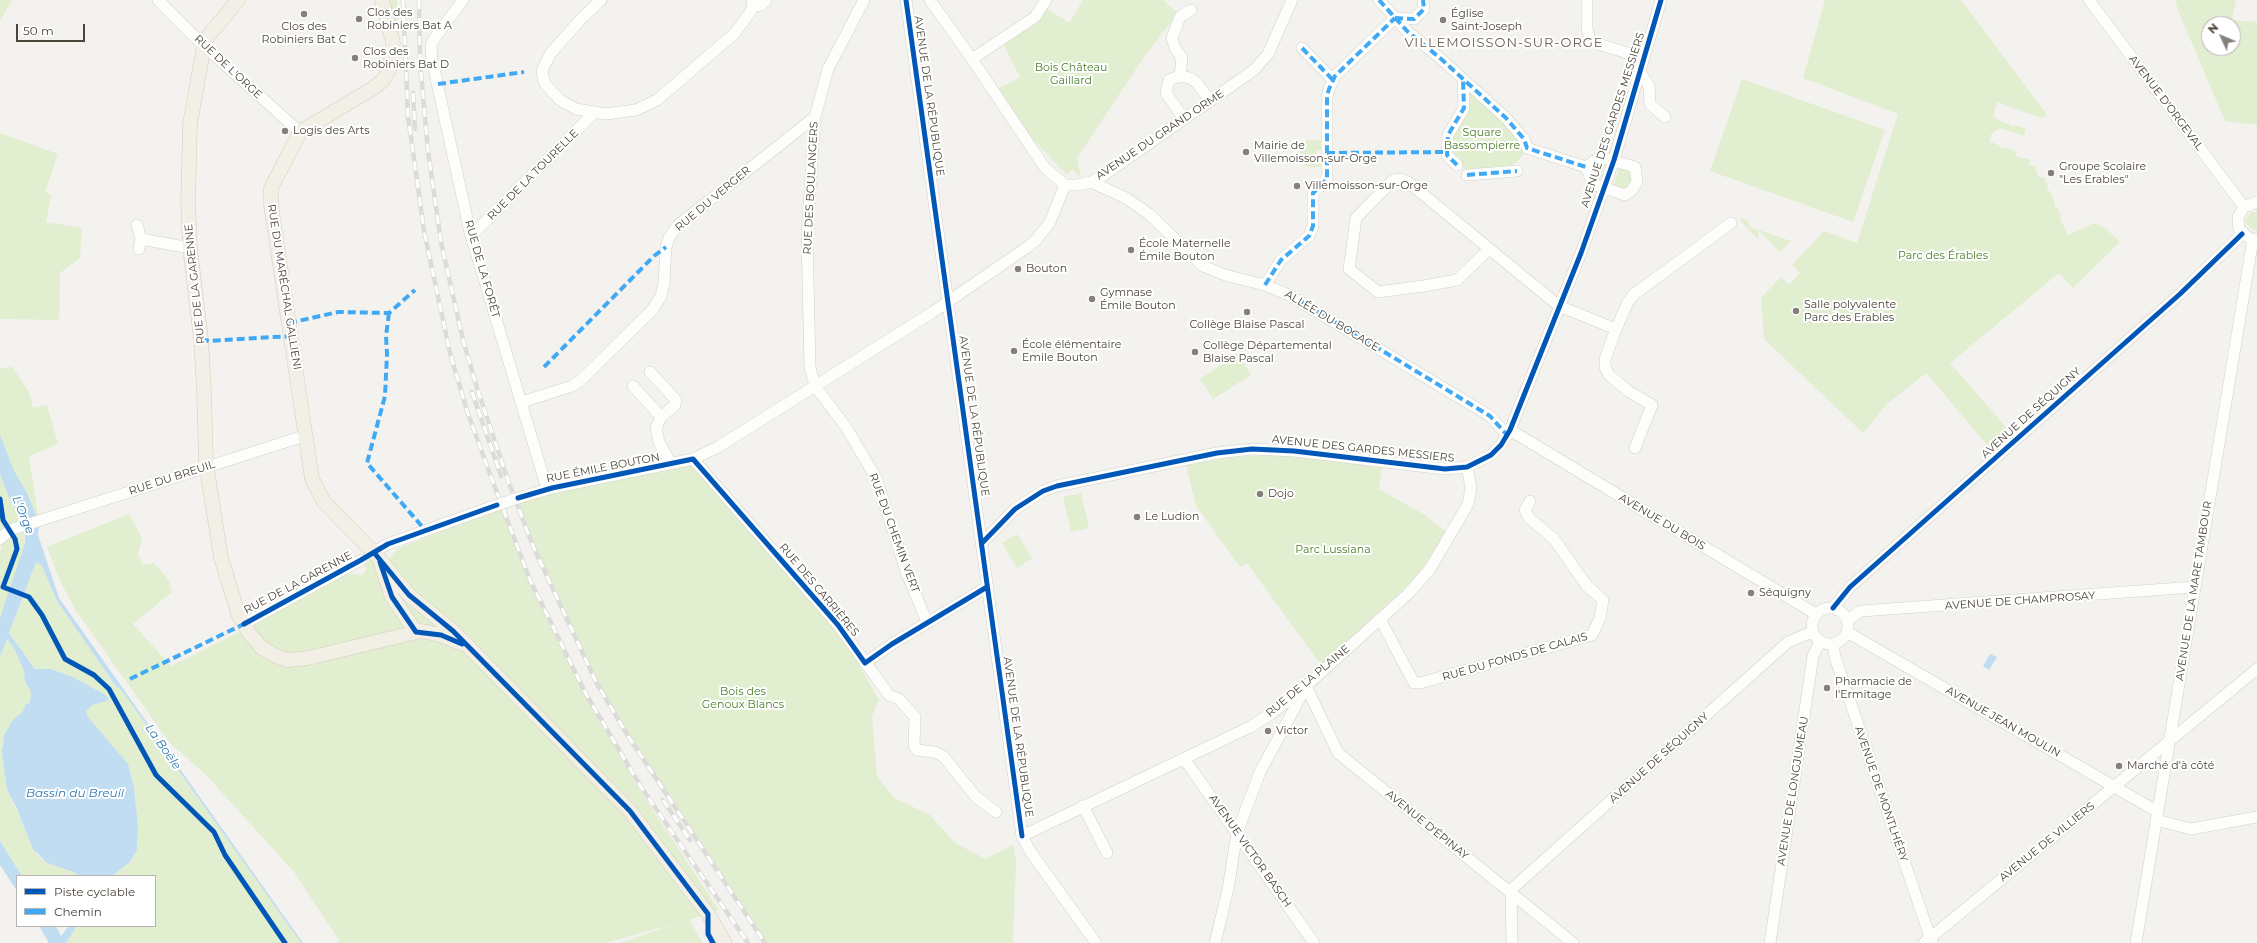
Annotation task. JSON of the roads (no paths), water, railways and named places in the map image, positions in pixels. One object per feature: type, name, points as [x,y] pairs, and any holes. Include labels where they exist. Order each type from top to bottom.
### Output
[{"type":"main road","name":"RUE DE LA GARENNE","points":[[238,0],[208,34],[204,46],[190,124],[188,196],[190,248],[201,339],[207,466],[220,558],[239,616],[249,634],[262,648],[278,657],[288,660],[308,658],[418,632],[450,638],[472,651]]},
{"type":"main road","points":[[300,132],[363,95],[383,80],[390,69],[393,58],[394,43],[382,0]]},
{"type":"main road","name":"RUE DU MARÉCHAL GALLIENI","points":[[300,132],[271,188],[271,205],[304,424],[304,436],[312,479],[324,502],[376,554],[409,595],[426,611],[453,631],[472,651]]},
{"type":"main road","name":"RUE DU MARÉCHAL GALLIENI","points":[[376,554],[392,598],[418,632]]},
{"type":"main road","points":[[418,632],[426,611]]},
{"type":"main road","points":[[472,651],[630,811],[708,914],[725,943]]},
{"type":"street","name":"RUE DE L'ORGE","points":[[158,0],[204,46],[300,132]]},
{"type":"street","name":"RUE DE LA FORÊT","points":[[463,0],[431,45],[432,60],[470,232],[547,489]]},
{"type":"street","points":[[601,0],[581,19],[551,53],[542,70],[546,85],[556,97],[576,109],[594,113],[618,113],[636,110],[657,100],[734,34],[752,3],[760,5],[766,0]]},
{"type":"street","name":"RUE DES BOULANGERS","points":[[815,386],[810,367],[807,235],[815,117],[828,69],[864,0]]},
{"type":"street","name":"AVENUE DE LA RÉPUBLIQUE","points":[[906,0],[1022,836]]},
{"type":"street","points":[[930,0],[972,59],[1045,168],[1066,185]]},
{"type":"street","points":[[972,59],[1035,17],[1046,0]]},
{"type":"street","name":"AVENUE DU GRAND ORME","points":[[1066,185],[1091,182],[1254,70],[1262,62],[1277,36],[1292,0]]},
{"type":"street","points":[[1379,0],[1407,31],[1506,118],[1524,139],[1527,148],[1586,167],[1593,184],[1625,195],[1632,190],[1637,182],[1635,167],[1614,160],[1600,157],[1586,167]]},
{"type":"street","points":[[1265,285],[1281,260],[1309,236],[1313,226],[1313,193],[1327,179],[1327,96],[1333,80],[1374,37],[1395,18],[1414,19],[1424,9],[1423,0]]},
{"type":"street","points":[[1587,0],[1587,29],[1590,39],[1598,44],[1644,58]]},
{"type":"street","name":"AVENUE DES GARDES MESSIERS","points":[[982,543],[1015,509],[1043,491],[1057,486],[1217,453],[1269,449],[1445,469],[1467,467],[1491,455],[1508,433],[1605,187],[1661,0]]},
{"type":"street","name":"AVENUE D'ORGEVAL","points":[[2089,0],[2244,207]]},
{"type":"street","points":[[1180,76],[1182,58],[1175,48],[1172,38],[1180,17],[1191,10]]},
{"type":"street","points":[[1302,48],[1333,80]]},
{"type":"street","points":[[1640,72],[1649,86],[1650,104],[1665,117]]},
{"type":"street","points":[[1184,119],[1166,93],[1169,80],[1180,76],[1190,78],[1197,83],[1210,101]]},
{"type":"street","points":[[1457,165],[1447,156],[1448,135],[1464,108],[1463,79]]},
{"type":"street","name":"RUE DE LA TOURELLE","points":[[470,232],[474,232],[482,225],[594,113]]},
{"type":"street","name":"RUE DU VERGER","points":[[522,402],[572,386],[580,381],[652,309],[661,296],[664,283],[666,247],[669,238],[677,226],[815,117]]},
{"type":"street","points":[[1467,175],[1517,171]]},
{"type":"street","points":[[1489,249],[1457,280],[1424,286],[1378,292],[1349,269],[1356,218],[1393,180],[1401,179],[1408,182],[1559,306],[1616,328]]},
{"type":"street","name":"ALLÉE DU BOCAGE","points":[[1091,182],[1126,198],[1149,214],[1202,266],[1225,275],[1265,285],[1302,302],[1490,416],[1508,433]]},
{"type":"street","name":"RUE ÉMILE BOUTON","points":[[376,554],[388,544],[518,498],[547,489],[693,459],[718,447],[947,302],[1036,240],[1050,222],[1066,185]]},
{"type":"street","points":[[2255,239],[2242,234],[2239,229],[2238,217],[2244,207],[2257,202]]},
{"type":"street","points":[[1635,448],[1652,405],[1628,391],[1609,375],[1605,367],[1605,359],[1616,328],[1628,302],[1633,295],[1731,223]]},
{"type":"street","points":[[137,225],[140,244],[190,248]]},
{"type":"street","name":"AVENUE DE SÉQUIGNY","points":[[1833,608],[1850,587],[2180,294],[2242,234]]},
{"type":"street","name":"AVENUE DE LA MARE TAMBOUR","points":[[2136,943],[2255,239]]},
{"type":"street","points":[[650,372],[676,400],[676,405],[661,417],[656,428],[656,434],[671,464]]},
{"type":"street","points":[[633,386],[661,417]]},
{"type":"street","name":"RUE DU CHEMIN VERT","points":[[815,386],[846,427],[876,478],[908,574],[927,622]]},
{"type":"street","name":"AVENUE DU BOIS","points":[[1508,433],[1816,614]]},
{"type":"street","name":"RUE DU BREUIL","points":[[0,539],[10,530],[304,436]]},
{"type":"street","name":"RUE DES CARRIÈRES","points":[[693,459],[838,625],[869,671],[889,695],[899,699],[915,717],[914,746],[917,750],[939,753],[943,756],[976,797],[996,812]]},
{"type":"street","name":"RUE DE LA PLAINE","points":[[1022,836],[1083,806],[1185,760],[1244,730],[1271,714],[1302,689],[1380,619],[1427,573],[1452,533],[1471,496],[1471,482],[1467,467]]},
{"type":"street","name":"RUE DU FONDS DE CALAIS","points":[[1380,619],[1414,683],[1427,681],[1592,635],[1600,618],[1603,600],[1587,586],[1554,539],[1529,518],[1525,510],[1530,502]]},
{"type":"street","name":"RUE DE LA GARENNE","points":[[244,624],[361,560]]},
{"type":"street","points":[[865,663],[927,622],[987,587]]},
{"type":"street","name":"AVENUE DE CHAMPROSAY","points":[[1847,620],[1862,611],[2195,587]]},
{"type":"street","points":[[1833,608],[1844,614],[1847,620],[1847,632],[1839,642],[1833,644],[1820,642],[1812,632],[1813,619],[1821,610],[1833,608]]},
{"type":"street","name":"AVENUE DE SÉQUIGNY","points":[[1511,892],[1788,642],[1812,632]]},
{"type":"street","name":"AVENUE JEAN MOULIN","points":[[1847,632],[2114,786],[2157,816],[2191,828],[2257,817]]},
{"type":"street","name":"AVENUE DE LONGJUMEAU","points":[[1770,943],[1813,656],[1820,642]]},
{"type":"street","name":"AVENUE DE MONTLHÉRY","points":[[1833,644],[1835,657],[1929,941]]},
{"type":"street","name":"AVENUE DE VILLIERS","points":[[1929,941],[2257,668]]},
{"type":"street","points":[[1216,943],[1225,906],[1237,833],[1260,772],[1301,696],[1302,689]]},
{"type":"street","name":"AVENUE D'ÉPINAY","points":[[1302,689],[1338,753],[1574,943]]},
{"type":"street","points":[[1271,714],[1278,722],[1282,730]]},
{"type":"street","name":"AVENUE VICTOR BASCH","points":[[1185,760],[1314,943]]},
{"type":"street","points":[[1083,806],[1107,853]]},
{"type":"street","points":[[1022,836],[1030,851],[1096,943]]},
{"type":"street","points":[[1511,892],[1512,943]]},
{"type":"water","name":"Bassin du Breuil","points":[[0,435],[14,471],[28,495],[36,515],[39,527],[38,535],[59,598],[303,943],[301,943],[125,695],[119,687],[117,688],[57,601],[42,566],[36,562],[9,633],[35,669],[51,669],[73,677],[106,695],[109,700],[93,705],[86,711],[88,717],[128,764],[134,788],[138,826],[137,850],[130,862],[113,875],[77,875],[76,873],[47,863],[33,849],[17,809],[7,790],[2,752],[4,735],[12,721],[23,711],[26,704],[30,703],[31,692],[25,681],[24,671],[15,650],[7,639],[0,656],[0,618],[25,543],[25,532],[21,519],[10,500],[0,474]]},
{"type":"water","points":[[1990,654],[1997,657],[1989,670],[1983,666]]},
{"type":"water","points":[[0,841],[21,875],[16,875],[16,889],[0,865]]},
{"type":"water","points":[[40,927],[56,927],[61,936],[68,927],[76,927],[66,943],[49,943]]},
{"type":"railway","points":[[403,0],[408,116],[424,231],[450,353],[467,411],[491,477],[530,580],[586,694],[641,787],[748,943]]},
{"type":"railway","points":[[419,0],[420,61],[428,151],[441,242],[463,340],[477,388],[510,486],[533,546],[596,682],[628,736],[765,943]]},
{"type":"railway","points":[[413,93],[415,129]]},
{"type":"railway","points":[[472,392],[501,476]]},
{"type":"railway","points":[[663,800],[690,840]]},
{"type":"place","name":"Clos des Robiniers Bat C","points":[[304,14]]},
{"type":"place","name":"Clos des Robiniers Bat A","points":[[359,19]]},
{"type":"place","name":"Église Saint-Joseph","points":[[1443,20]]},
{"type":"place","name":"Clos des Robiniers Bat D","points":[[355,58]]},
{"type":"place","name":"Logis des Arts","points":[[285,131]]},
{"type":"place","name":"Mairie de Villemoisson-sur-Orge","points":[[1246,152]]},
{"type":"place","name":"Groupe Scolaire \"Les Erables\"","points":[[2051,173]]},
{"type":"place","name":"Villemoisson-sur-Orge","points":[[1297,186]]},
{"type":"place","name":"École Maternelle Émile Bouton","points":[[1131,250]]},
{"type":"place","name":"Bouton","points":[[1018,269]]},
{"type":"place","name":"Gymnase Émile Bouton","points":[[1092,299]]},
{"type":"place","name":"Salle polyvalente Parc des Erables","points":[[1796,311]]},
{"type":"place","name":"Collège Blaise Pascal","points":[[1247,312]]},
{"type":"place","name":"École élémentaire Emile Bouton","points":[[1014,351]]},
{"type":"place","name":"Collège Départemental Blaise Pascal","points":[[1195,352]]},
{"type":"place","name":"Dojo","points":[[1260,494]]},
{"type":"place","name":"Le Ludion","points":[[1137,517]]},
{"type":"place","name":"Séquigny","points":[[1751,593]]},
{"type":"place","name":"Pharmacie de l'Ermitage","points":[[1827,688]]},
{"type":"place","name":"Victor","points":[[1268,731]]},
{"type":"place","name":"Marché d'à côté","points":[[2119,766]]},
{"type":"district","name":"VILLEMOISSON-SUR-ORGE","points":[[1504,43]]},
{"type":"park label","name":"Bois Château Gaillard","points":[[1071,74]]},
{"type":"park label","name":"Square Bassompierre","points":[[1482,139]]},
{"type":"park label","name":"Parc des Érables","points":[[1943,256]]},
{"type":"park label","name":"Parc Lussiana","points":[[1333,550]]},
{"type":"park label","name":"Bois des Genoux Blancs","points":[[743,698]]},
{"type":"water label","name":"L'Orge","points":[[23,515]]},
{"type":"water label","name":"La Boële","points":[[163,747]]}]
